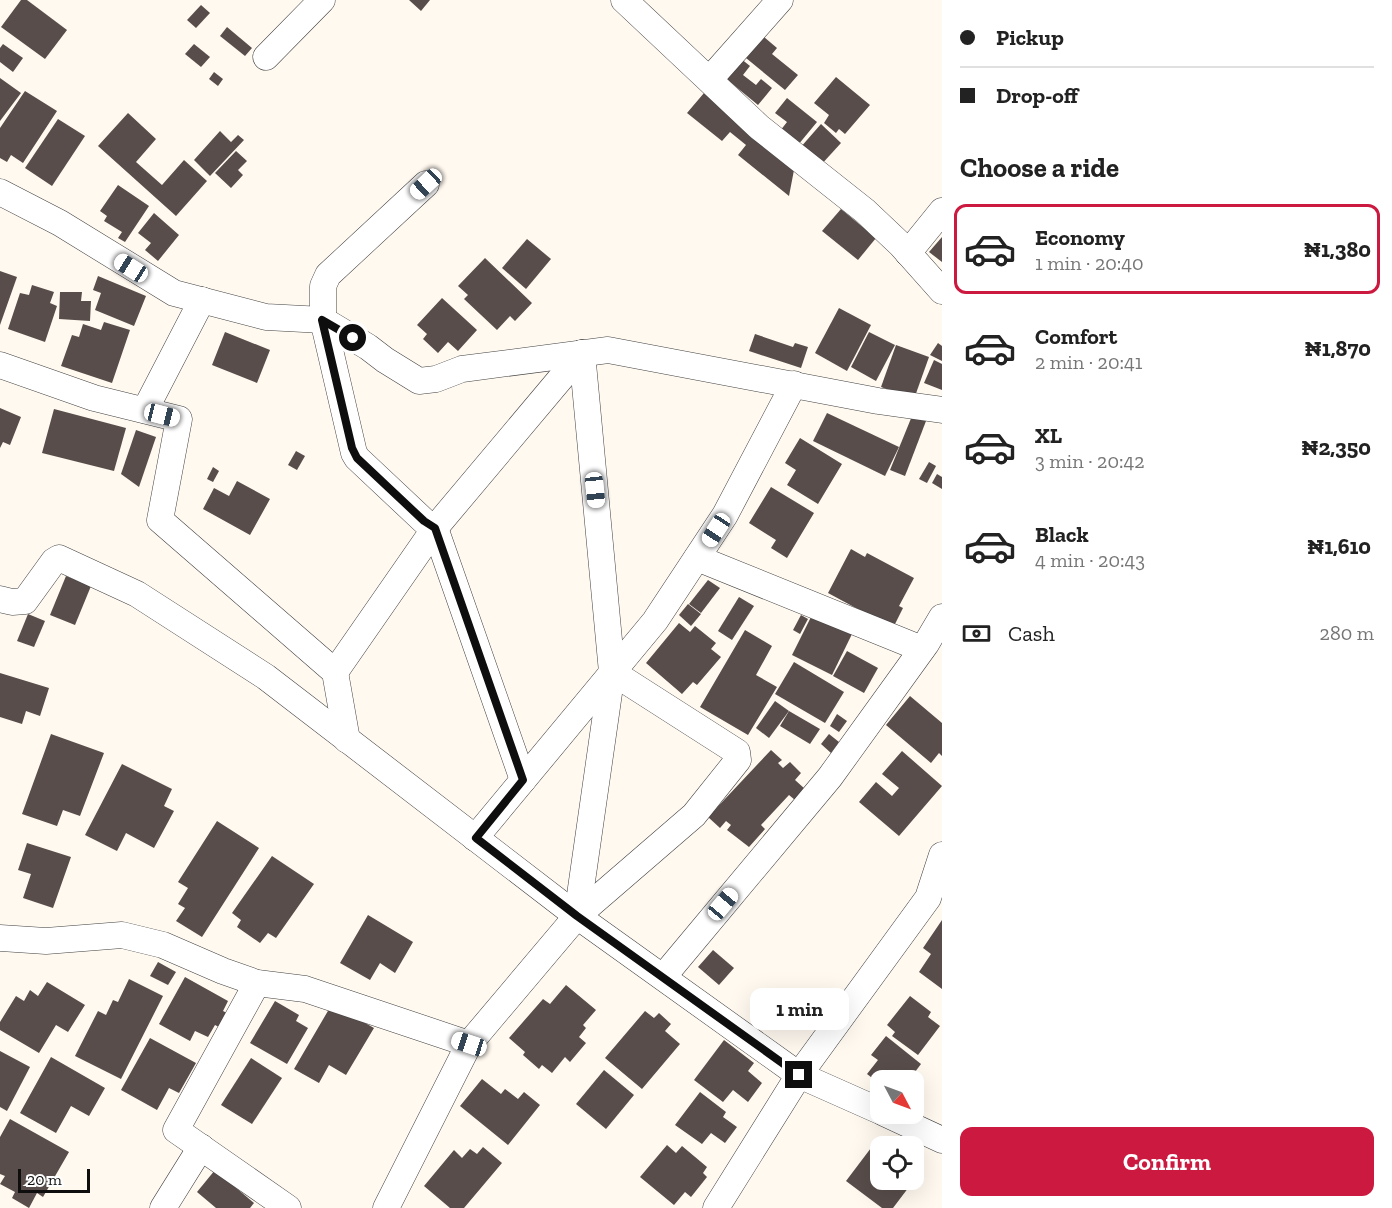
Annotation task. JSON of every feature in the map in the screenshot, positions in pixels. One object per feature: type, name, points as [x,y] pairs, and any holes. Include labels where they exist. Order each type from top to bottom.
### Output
[{"type":"street","points":[[266,57],[322,0]]},
{"type":"street","points":[[624,0],[759,127],[865,211],[908,253],[942,291]]},
{"type":"street","points":[[710,80],[780,0]]},
{"type":"street","points":[[426,184],[328,275],[323,286],[322,320],[354,453],[424,521],[435,528],[523,780]]},
{"type":"street","points":[[0,192],[60,223],[174,293],[266,317],[322,320],[419,381],[436,379],[462,369],[608,350],[878,401],[942,410]]},
{"type":"street","points":[[908,253],[942,211]]},
{"type":"street","points":[[145,410],[202,300]]},
{"type":"street","points":[[335,672],[435,528],[582,353]]},
{"type":"street","points":[[577,916],[612,672],[582,353]]},
{"type":"street","points":[[0,365],[94,398],[179,419],[160,520],[335,672],[347,740]]},
{"type":"street","points":[[476,838],[655,621],[725,515],[794,384]]},
{"type":"street","points":[[0,598],[12,602],[25,601],[54,561],[62,558],[137,594],[266,677],[577,916],[799,1075],[870,1107]]},
{"type":"street","points":[[697,558],[922,649]]},
{"type":"street","points":[[663,977],[830,777],[922,649],[942,617]]},
{"type":"street","points":[[386,1208],[469,1044],[577,916],[694,815],[739,757],[737,752],[612,672]]},
{"type":"street","points":[[716,1208],[799,1075],[928,898],[942,855]]},
{"type":"street","points":[[0,938],[46,941],[122,935],[163,945],[257,983],[305,989],[469,1044]]},
{"type":"street","points":[[257,983],[176,1130],[288,1208]]},
{"type":"street","points":[[908,1124],[942,1140]]},
{"type":"street","points":[[163,1208],[201,1147]]},
{"type":"building","points":[[21,0],[27,0],[67,30],[45,59],[1,27]]},
{"type":"building","points":[[409,0],[430,0],[421,11]]},
{"type":"building","points":[[201,5],[210,13],[196,28],[187,20]]},
{"type":"building","points":[[227,27],[252,48],[245,56],[220,36]]},
{"type":"building","points":[[764,37],[777,48],[772,54],[798,75],[785,90],[746,58]]},
{"type":"building","points":[[3,44],[23,58],[13,72],[0,62],[0,48]]},
{"type":"building","points":[[194,44],[210,57],[201,67],[185,54]]},
{"type":"building","points":[[740,58],[750,66],[743,75],[756,85],[761,79],[772,88],[758,105],[724,77]]},
{"type":"building","points":[[214,72],[223,79],[218,86],[209,79]]},
{"type":"building","points":[[836,77],[870,105],[845,134],[839,129],[836,133],[824,123],[829,115],[814,103]]},
{"type":"building","points":[[0,78],[21,93],[0,121]]},
{"type":"building","points":[[25,91],[57,111],[23,163],[11,155],[7,162],[0,158],[0,128]]},
{"type":"building","points":[[704,93],[794,170],[789,196],[738,155],[746,145],[730,132],[722,141],[687,113]]},
{"type":"building","points":[[787,98],[817,122],[798,145],[780,131],[787,122],[775,113]]},
{"type":"building","points":[[128,113],[156,139],[136,162],[162,185],[184,160],[207,181],[176,216],[98,146]]},
{"type":"building","points":[[58,119],[85,136],[52,186],[25,168]]},
{"type":"building","points":[[821,124],[841,143],[820,166],[800,148]]},
{"type":"building","points":[[220,131],[231,142],[238,135],[244,140],[210,176],[194,160]]},
{"type":"building","points":[[236,151],[247,161],[238,170],[243,175],[231,188],[215,173]]},
{"type":"building","points":[[118,185],[149,206],[125,242],[118,238],[122,232],[104,221],[107,216],[100,211]]},
{"type":"building","points":[[841,209],[876,238],[858,260],[822,231]]},
{"type":"building","points":[[154,213],[179,235],[158,261],[145,250],[151,243],[138,233]]},
{"type":"building","points":[[942,237],[942,262],[929,252]]},
{"type":"building","points":[[527,239],[551,259],[526,289],[502,268]]},
{"type":"building","points":[[485,258],[532,303],[515,321],[510,316],[497,330],[464,299],[468,295],[458,286]]},
{"type":"building","points":[[0,271],[17,277],[0,325]]},
{"type":"building","points":[[98,276],[146,296],[134,326],[95,310],[101,293],[93,290]]},
{"type":"building","points":[[32,285],[54,292],[50,303],[57,306],[45,342],[8,329],[20,293],[29,295]]},
{"type":"building","points":[[60,292],[82,292],[81,301],[91,301],[90,321],[59,319]]},
{"type":"building","points":[[442,298],[477,330],[458,351],[448,342],[438,353],[423,339],[427,334],[417,325]]},
{"type":"building","points":[[839,308],[871,325],[847,371],[815,353]]},
{"type":"building","points":[[104,322],[130,330],[112,383],[61,366],[72,335],[79,337],[83,324],[101,330]]},
{"type":"building","points":[[225,332],[270,350],[257,383],[212,365]]},
{"type":"building","points":[[869,332],[895,345],[876,381],[851,367]]},
{"type":"building","points":[[755,334],[793,347],[795,343],[808,347],[801,368],[749,351]]},
{"type":"building","points":[[938,343],[942,346],[942,361],[930,355]]},
{"type":"building","points":[[896,345],[929,357],[914,399],[881,387]]},
{"type":"building","points":[[934,360],[942,364],[942,390],[924,383]]},
{"type":"building","points":[[0,408],[21,417],[10,445],[3,442],[0,448]]},
{"type":"building","points":[[54,409],[126,428],[114,471],[42,453]]},
{"type":"building","points":[[827,413],[899,447],[885,476],[813,441]]},
{"type":"building","points":[[912,416],[926,421],[905,476],[890,470]]},
{"type":"building","points":[[136,430],[156,437],[139,487],[121,474]]},
{"type":"building","points":[[800,438],[842,464],[818,504],[787,485],[796,470],[785,463]]},
{"type":"building","points":[[296,451],[305,456],[297,470],[288,465]]},
{"type":"building","points":[[929,462],[936,466],[927,483],[919,479]]},
{"type":"building","points":[[213,467],[219,471],[213,482],[207,479]]},
{"type":"building","points":[[937,474],[942,477],[942,489],[932,483]]},
{"type":"building","points":[[237,481],[270,499],[250,535],[203,509],[214,488],[229,496]]},
{"type":"building","points":[[771,487],[814,513],[787,558],[771,548],[776,540],[749,523]]},
{"type":"building","points":[[851,549],[865,557],[867,553],[914,578],[899,606],[903,608],[893,628],[828,593]]},
{"type":"building","points":[[66,576],[91,586],[75,625],[50,615]]},
{"type":"building","points":[[708,580],[720,588],[701,613],[689,604]]},
{"type":"building","points":[[739,597],[754,606],[732,640],[718,631]]},
{"type":"building","points":[[688,604],[701,614],[691,626],[679,615]]},
{"type":"building","points":[[28,614],[45,621],[34,647],[17,641]]},
{"type":"building","points":[[801,615],[808,619],[800,634],[793,630]]},
{"type":"building","points":[[812,615],[852,634],[832,675],[792,655]]},
{"type":"building","points":[[679,623],[690,632],[695,626],[716,643],[711,649],[721,657],[697,685],[693,682],[682,694],[646,663]]},
{"type":"building","points":[[745,630],[772,646],[756,675],[777,687],[748,735],[700,707]]},
{"type":"building","points":[[847,651],[878,668],[864,693],[833,676]]},
{"type":"building","points":[[794,662],[844,692],[825,723],[775,694]]},
{"type":"building","points":[[0,673],[49,688],[40,716],[26,711],[22,724],[0,717]]},
{"type":"building","points":[[910,696],[942,723],[942,756],[939,753],[931,763],[886,725]]},
{"type":"building","points":[[775,701],[789,711],[769,738],[756,728]]},
{"type":"building","points":[[789,711],[820,729],[810,744],[780,726]]},
{"type":"building","points":[[837,714],[847,721],[839,732],[830,726]]},
{"type":"building","points":[[51,734],[104,753],[80,816],[63,810],[57,826],[22,814]]},
{"type":"building","points":[[829,734],[839,742],[831,753],[821,744]]},
{"type":"building","points":[[771,750],[782,760],[778,763],[783,768],[790,762],[801,773],[795,780],[805,789],[795,800],[789,795],[761,825],[765,829],[749,847],[727,830],[731,825],[726,821],[720,828],[708,817]]},
{"type":"building","points":[[902,751],[942,786],[899,836],[859,802],[876,782],[892,796],[899,788],[882,774]]},
{"type":"building","points":[[122,764],[172,789],[164,806],[174,811],[154,848],[126,833],[117,851],[85,835]]},
{"type":"building","points":[[217,821],[259,848],[202,937],[176,921],[185,908],[178,904],[188,888],[178,882]]},
{"type":"building","points":[[27,843],[71,857],[53,908],[23,898],[31,874],[18,870]]},
{"type":"building","points":[[272,856],[314,884],[276,938],[268,933],[260,943],[237,927],[241,920],[232,913]]},
{"type":"building","points":[[368,915],[413,942],[395,973],[380,963],[370,980],[340,963]]},
{"type":"building","points":[[942,920],[942,989],[919,972],[931,954],[923,948]]},
{"type":"building","points":[[713,950],[734,968],[719,985],[698,967]]},
{"type":"building","points":[[158,962],[176,972],[168,985],[150,976]]},
{"type":"building","points":[[185,977],[228,1001],[223,1011],[229,1014],[221,1028],[215,1025],[208,1037],[195,1031],[190,1041],[159,1024]]},
{"type":"building","points":[[129,979],[163,996],[121,1079],[75,1056],[98,1011],[106,1015],[113,1000],[118,1002]]},
{"type":"building","points":[[47,982],[85,1005],[68,1032],[56,1025],[39,1053],[0,1030],[0,1022],[16,996],[24,1001],[30,990],[38,996]]},
{"type":"building","points":[[566,985],[596,1010],[583,1025],[586,1028],[579,1037],[586,1043],[570,1062],[565,1057],[552,1073],[542,1065],[539,1069],[509,1038],[543,999],[550,1004]]},
{"type":"building","points":[[910,996],[931,1012],[928,1017],[940,1026],[918,1055],[892,1036],[895,1032],[887,1025]]},
{"type":"building","points":[[275,1001],[299,1015],[296,1021],[308,1028],[287,1064],[250,1043]]},
{"type":"building","points":[[332,1004],[374,1028],[346,1075],[329,1065],[319,1083],[294,1069]]},
{"type":"building","points":[[645,1011],[654,1018],[659,1013],[671,1024],[665,1031],[680,1044],[642,1089],[605,1058]]},
{"type":"building","points":[[886,1036],[921,1064],[916,1070],[870,1070],[878,1060],[871,1055]]},
{"type":"building","points":[[150,1038],[196,1063],[179,1093],[169,1088],[157,1110],[121,1090]]},
{"type":"building","points":[[724,1040],[754,1063],[748,1071],[762,1083],[748,1102],[733,1090],[723,1102],[694,1080]]},
{"type":"building","points":[[0,1051],[30,1067],[7,1111],[0,1107]]},
{"type":"building","points":[[51,1057],[105,1088],[89,1116],[71,1106],[56,1133],[20,1113]]},
{"type":"building","points":[[251,1058],[282,1078],[252,1124],[221,1105]]},
{"type":"building","points":[[604,1070],[634,1095],[606,1129],[576,1104]]},
{"type":"building","points":[[482,1079],[501,1094],[505,1089],[518,1099],[524,1092],[540,1105],[508,1145],[460,1106]]},
{"type":"building","points":[[700,1092],[726,1112],[723,1117],[737,1127],[725,1143],[711,1133],[702,1144],[675,1125]]},
{"type":"building","points":[[10,1119],[69,1152],[43,1197],[37,1193],[29,1208],[12,1198],[15,1192],[0,1184],[5,1176],[0,1174],[0,1137]]},
{"type":"building","points":[[667,1145],[676,1153],[682,1146],[707,1167],[703,1173],[707,1177],[691,1197],[685,1192],[674,1205],[640,1177]]},
{"type":"building","points":[[483,1147],[502,1163],[464,1208],[450,1208],[424,1186],[454,1150],[462,1158],[470,1149],[477,1154]]},
{"type":"building","points":[[870,1149],[870,1190],[907,1190],[893,1208],[882,1208],[846,1181]]},
{"type":"building","points":[[215,1170],[254,1203],[250,1208],[216,1208],[197,1192]]},
{"type":"route","points":[[353,338],[322,320],[352,448],[357,458],[424,521],[435,528],[523,780],[476,838],[577,916],[799,1075]]}]
